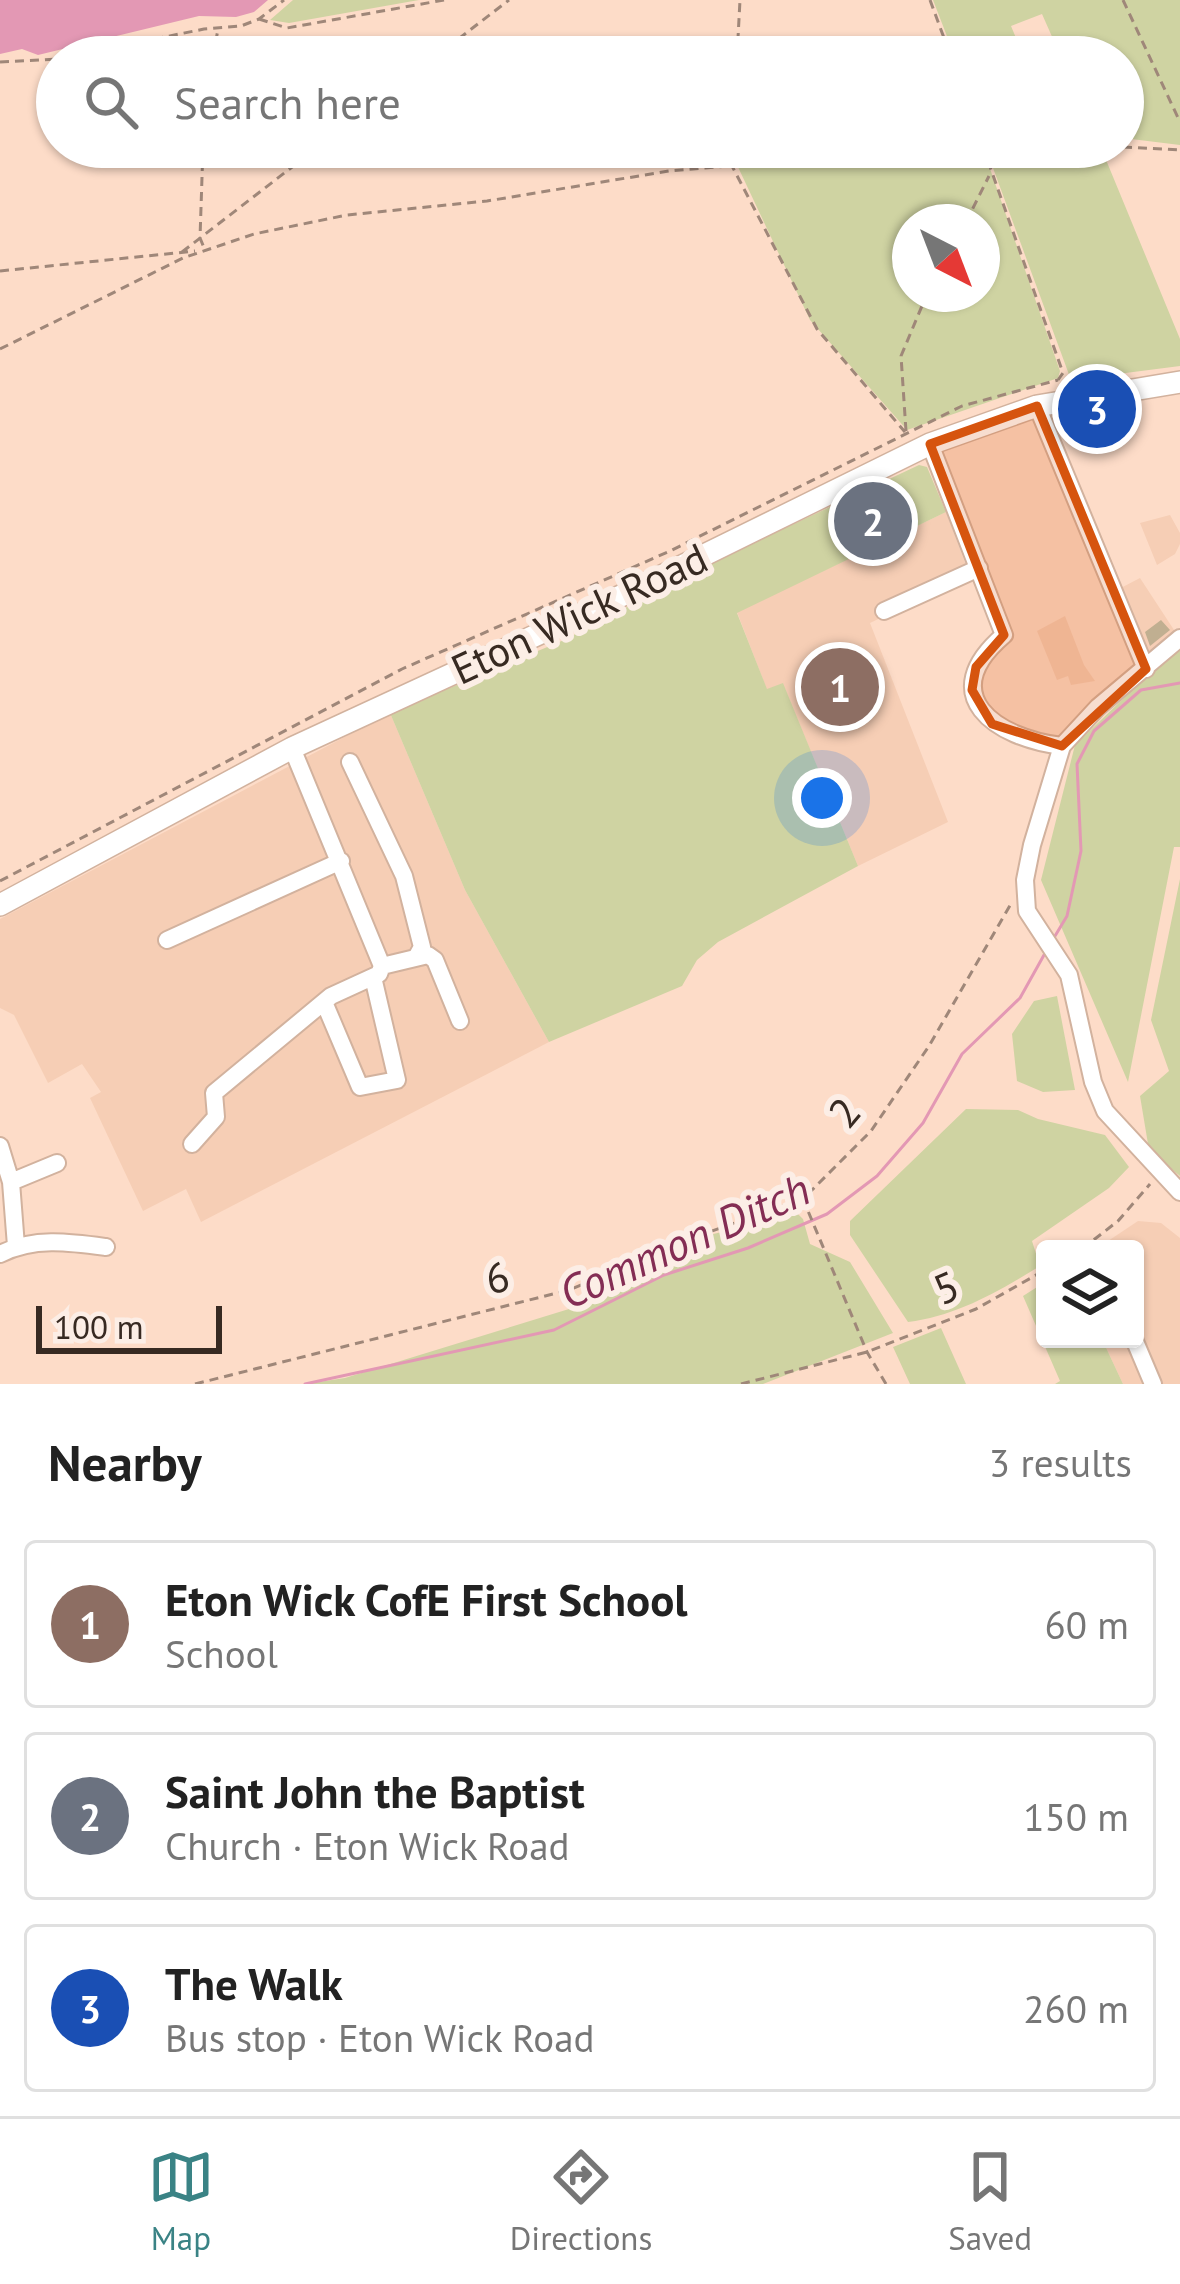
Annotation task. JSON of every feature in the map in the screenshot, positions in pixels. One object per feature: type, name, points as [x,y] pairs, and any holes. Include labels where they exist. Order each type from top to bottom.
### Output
[{"type":"main road","name":"Eton Wick Road","points":[[0,905],[292,748],[623,595],[930,444],[1036,406],[1180,382]]},
{"type":"street","points":[[1036,406],[1146,669]]},
{"type":"street","points":[[930,444],[1004,635],[976,667],[972,690],[980,709],[992,724],[1014,735],[1063,746]]},
{"type":"street","points":[[884,611],[979,568]]},
{"type":"street","points":[[1180,638],[1098,707],[1063,746],[1025,880],[1028,911],[1069,976],[1093,1082],[1105,1112],[1180,1192]]},
{"type":"street","points":[[292,748],[341,861],[378,971],[397,1080],[360,1087],[324,1002]]},
{"type":"street","points":[[350,762],[404,877],[422,946],[417,956]]},
{"type":"street","points":[[167,940],[341,861]]},
{"type":"street","points":[[192,1144],[216,1117],[214,1093],[324,1002],[378,971],[428,955],[435,960],[460,1021]]},
{"type":"street","points":[[0,1146],[11,1182],[8,1250],[59,1240],[106,1246]]},
{"type":"street","points":[[11,1182],[57,1163]]},
{"type":"street","points":[[1138,1348],[1153,1384]]},
{"type":"path","points":[[173,36],[259,19],[284,0]]},
{"type":"path","points":[[259,19],[287,28],[444,0]]},
{"type":"path","points":[[462,36],[509,0]]},
{"type":"path","points":[[738,36],[740,0]]},
{"type":"path","points":[[930,0],[943,36]]},
{"type":"path","points":[[1123,0],[1140,36]]},
{"type":"path","points":[[217,36],[219,27]]},
{"type":"path","points":[[1144,45],[1180,122]]},
{"type":"path","points":[[0,62],[36,59]]},
{"type":"path","points":[[1144,148],[1180,150]]},
{"type":"path","points":[[202,168],[200,238],[205,250]]},
{"type":"path","points":[[181,253],[291,168]]},
{"type":"path","points":[[0,349],[205,250],[254,234],[347,215],[488,201],[707,168]]},
{"type":"path","points":[[733,168],[817,329],[906,433]]},
{"type":"path","points":[[0,881],[401,669],[670,550],[962,406],[1058,380],[1064,374],[989,168]]},
{"type":"path","points":[[975,204],[990,174]]},
{"type":"path","points":[[0,271],[205,250]]},
{"type":"path","points":[[906,433],[901,356],[919,312]]},
{"type":"path","name":"2","points":[[803,1199],[871,1131],[929,1046],[1025,880]]},
{"type":"path","points":[[1094,1240],[1118,1221],[1159,1174]]},
{"type":"path","points":[[803,1199],[886,1384]]},
{"type":"path","name":"6","points":[[195,1384],[569,1290],[689,1239],[803,1199]]},
{"type":"path","name":"5","points":[[741,1384],[868,1352],[976,1309],[1036,1275]]},
{"type":"highlighted area","points":[[1037,406],[1146,669],[1062,746],[992,724],[972,690],[976,667],[1004,635],[930,444]]},
{"type":"shaded area","points":[[0,0],[268,0],[254,12],[236,17],[199,16],[116,36],[36,36],[36,54],[22,49],[0,54]]},
{"type":"shaded area","points":[[946,512],[967,568],[963,578],[870,623],[948,822],[858,866],[783,684],[767,690],[737,612]]},
{"type":"shaded area","points":[[1170,515],[1180,544],[1175,554],[1157,565],[1140,523]]},
{"type":"shaded area","points":[[1140,578],[1176,633],[1151,653],[1115,591]]},
{"type":"shaded area","points":[[1065,616],[1095,681],[1071,685],[1068,676],[1057,680],[1037,631]]},
{"type":"shaded area","points":[[390,713],[465,890],[549,1042],[201,1222],[186,1189],[143,1211],[90,1098],[101,1092],[82,1064],[48,1083],[14,1015],[0,1008],[0,919]]},
{"type":"shaded area","points":[[1138,1221],[1161,1223],[1180,1238],[1180,1384],[1123,1384],[1106,1348],[1144,1348],[1144,1240],[1110,1240]]},
{"type":"green space","points":[[293,0],[419,0],[289,23],[270,20]]},
{"type":"green space","points":[[933,0],[1180,0],[1180,145],[1144,141],[1144,36],[1052,36],[1042,14],[1011,26],[1015,36],[947,36]]},
{"type":"green space","points":[[738,168],[990,168],[1060,371],[1058,378],[907,430],[810,320]]},
{"type":"green space","points":[[993,168],[1109,168],[1180,339],[1180,366],[1071,380]]},
{"type":"green space","points":[[919,465],[927,467],[946,512],[737,613],[767,689],[783,683],[858,866],[718,942],[697,960],[682,986],[549,1042],[465,890],[390,713],[564,640],[715,561]]},
{"type":"green space","points":[[1180,644],[1180,847],[1174,847],[1128,1082],[1041,880],[1075,745]]},
{"type":"green space","points":[[1180,879],[1180,1176],[1149,1150],[1140,1096],[1169,1071],[1151,1020]]},
{"type":"green space","points":[[1057,996],[1075,1090],[1043,1092],[1017,1081],[1012,1034],[1034,1001]]},
{"type":"green space","points":[[966,1109],[1018,1110],[1105,1135],[1129,1167],[1109,1188],[1032,1241],[1036,1268],[993,1293],[926,1319],[908,1322],[850,1235],[850,1221]]},
{"type":"green space","points":[[798,1214],[810,1244],[850,1262],[893,1333],[763,1384],[305,1384],[345,1378],[582,1305],[650,1249]]},
{"type":"green space","points":[[1036,1288],[1036,1326],[1023,1296]]},
{"type":"green space","points":[[941,1328],[966,1384],[910,1384],[893,1347]]},
{"type":"green space","points":[[1046,1348],[1106,1348],[1123,1384],[1055,1384],[1060,1381]]},
{"type":"building","points":[[890,505],[896,519],[855,537],[852,514],[864,509],[866,515]]},
{"type":"building","points":[[1161,620],[1170,630],[1150,646],[1145,632]]},
{"type":"waterway","name":"Common Ditch","points":[[1055,936],[1067,916],[1081,851],[1077,764],[1094,731],[1141,690],[1180,683]]},
{"type":"waterway","name":"Common Ditch","points":[[305,1384],[554,1330],[664,1275],[748,1248],[827,1214],[877,1176],[923,1123],[962,1054],[1020,998],[1044,955]]},
{"type":"place","name":"The Walk","points":[[1097,409]]},
{"type":"place","name":"Saint John the Baptist","points":[[873,521]]},
{"type":"place","name":"Eton Wick CofE First School","points":[[840,687]]}]
